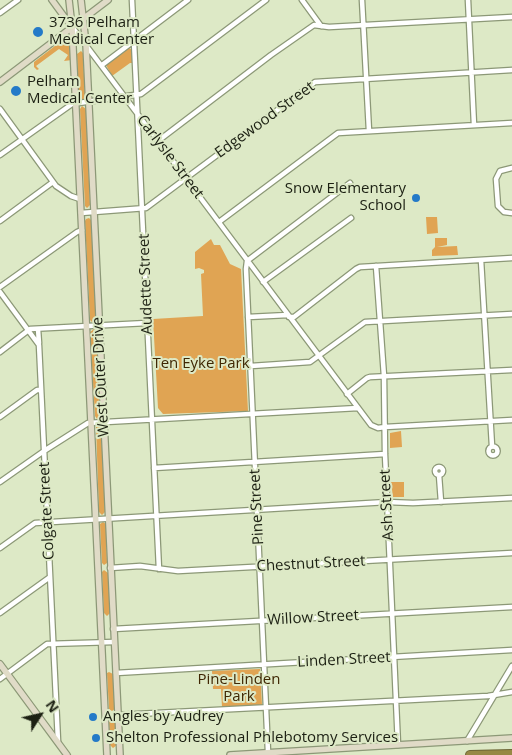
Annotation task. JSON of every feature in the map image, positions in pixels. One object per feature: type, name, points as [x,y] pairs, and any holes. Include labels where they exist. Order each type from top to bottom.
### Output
[{"type":"highway","points":[[470,755],[512,754]]},
{"type":"main road","name":"Carlysle Street","points":[[52,0],[72,27]]},
{"type":"main road","name":"West Outer Drive","points":[[81,0],[86,48],[120,755]]},
{"type":"main road","points":[[69,1],[73,3],[81,0]]},
{"type":"main road","points":[[0,82],[108,0]]},
{"type":"main road","name":"West Outer Drive","points":[[69,1],[76,103],[107,755]]},
{"type":"main road","points":[[73,51],[86,48]]},
{"type":"main road","points":[[98,568],[110,568]]},
{"type":"main road","points":[[101,618],[113,618]]},
{"type":"main road","points":[[0,664],[67,755]]},
{"type":"main road","points":[[105,715],[117,715]]},
{"type":"main road","points":[[230,755],[512,738]]},
{"type":"main road","points":[[106,745],[113,750],[119,746]]},
{"type":"street","points":[[0,13],[18,0]]},
{"type":"street","name":"Audette Street","points":[[132,0],[159,569]]},
{"type":"street","points":[[102,65],[188,0]]},
{"type":"street","points":[[0,155],[68,106],[76,103],[141,94],[266,0]]},
{"type":"street","points":[[302,0],[321,26]]},
{"type":"street","points":[[362,0],[369,131]]},
{"type":"street","points":[[468,0],[474,125]]},
{"type":"street","points":[[158,141],[314,25],[512,17]]},
{"type":"street","name":"Carlysle Street","points":[[72,27],[371,425],[385,428]]},
{"type":"street","name":"Edgewood Street","points":[[143,209],[315,82],[512,70]]},
{"type":"street","points":[[0,109],[53,182],[71,196],[80,199]]},
{"type":"street","points":[[219,222],[338,133],[512,123]]},
{"type":"street","points":[[512,168],[500,171],[496,179],[498,206],[504,212],[512,213]]},
{"type":"street","points":[[0,221],[53,182]]},
{"type":"street","points":[[248,261],[350,183]]},
{"type":"street","points":[[81,213],[143,209]]},
{"type":"street","points":[[264,282],[351,218]]},
{"type":"street","points":[[0,287],[82,230]]},
{"type":"street","points":[[248,317],[294,317],[356,269],[376,266],[512,258]]},
{"type":"street","points":[[481,260],[492,446]]},
{"type":"street","name":"Pine Street","points":[[248,261],[246,269],[268,752]]},
{"type":"street","name":"Ash Street","points":[[376,266],[384,376],[385,454],[398,745]]},
{"type":"street","points":[[0,292],[39,345]]},
{"type":"street","points":[[251,366],[307,362],[319,356],[362,323],[512,314]]},
{"type":"street","points":[[0,352],[29,330],[147,323]]},
{"type":"street","name":"Colgate Street","points":[[38,329],[58,743]]},
{"type":"street","points":[[348,394],[367,378],[512,370]]},
{"type":"street","points":[[0,418],[37,390],[41,390]]},
{"type":"street","points":[[1,480],[84,424],[91,422],[358,408]]},
{"type":"street","points":[[385,428],[512,420]]},
{"type":"street","points":[[154,468],[385,454]]},
{"type":"street","points":[[439,478],[440,502]]},
{"type":"street","points":[[0,548],[34,523],[387,502],[440,502],[512,498]]},
{"type":"street","name":"Chestnut Street","points":[[110,568],[140,566],[178,571],[512,553]]},
{"type":"street","points":[[0,613],[50,577]]},
{"type":"street","name":"Willow Street","points":[[113,629],[512,607]]},
{"type":"street","points":[[0,679],[48,644],[114,642]]},
{"type":"street","name":"Linden Street","points":[[116,673],[512,650]]},
{"type":"street","points":[[467,741],[512,666]]},
{"type":"street","points":[[117,715],[396,701],[512,692]]},
{"type":"green space","points":[[64,39],[70,41],[72,60],[64,61],[68,55],[59,49],[36,66],[39,69],[37,70],[34,67],[34,62]]},
{"type":"green space","points":[[129,48],[132,50],[133,63],[130,63],[112,76],[106,65]]},
{"type":"green space","points":[[81,51],[83,53],[85,98],[82,100],[79,98],[77,54]]},
{"type":"green space","points":[[82,106],[86,109],[90,205],[87,208],[85,206],[80,109]]},
{"type":"green space","points":[[426,217],[437,217],[438,233],[427,234]]},
{"type":"green space","points":[[89,218],[91,220],[96,319],[93,323],[90,320],[85,221]]},
{"type":"green space","points":[[435,238],[447,238],[447,245],[437,247],[457,246],[458,255],[432,256]]},
{"type":"green space","name":"Ten Eyke Park","points":[[211,239],[214,245],[220,245],[230,264],[241,269],[248,411],[163,414],[158,408],[153,319],[203,316],[201,274],[204,273],[204,270],[195,269],[195,252]]},
{"type":"green space","points":[[94,329],[96,331],[101,416],[97,419],[95,416],[90,332]]},
{"type":"green space","points":[[96,427],[101,428],[105,512],[102,515],[99,512]]},
{"type":"green space","points":[[401,431],[402,447],[390,448],[390,433]]},
{"type":"green space","points":[[391,482],[404,482],[404,497],[393,497]]},
{"type":"green space","points":[[103,522],[106,524],[107,563],[104,565],[102,563],[100,524]]},
{"type":"green space","points":[[104,570],[108,573],[110,613],[107,616],[104,613],[102,572]]},
{"type":"green space","name":"Pine-Linden Park","points":[[260,669],[262,705],[222,707],[221,689],[213,689],[212,671]]},
{"type":"green space","points":[[107,673],[113,674],[115,709],[112,711],[109,709]]},
{"type":"green space","points":[[112,717],[116,719],[117,745],[113,748],[110,745],[109,720]]},
{"type":"place","name":"3736 Pelham Medical Center","points":[[38,32]]},
{"type":"place","name":"Pelham Medical Center","points":[[16,91]]},
{"type":"place","name":"Snow Elementary School","points":[[416,198]]},
{"type":"place","name":"Angles by Audrey","points":[[93,717]]},
{"type":"place","name":"Shelton Professional Phlebotomy Services","points":[[96,738]]}]
